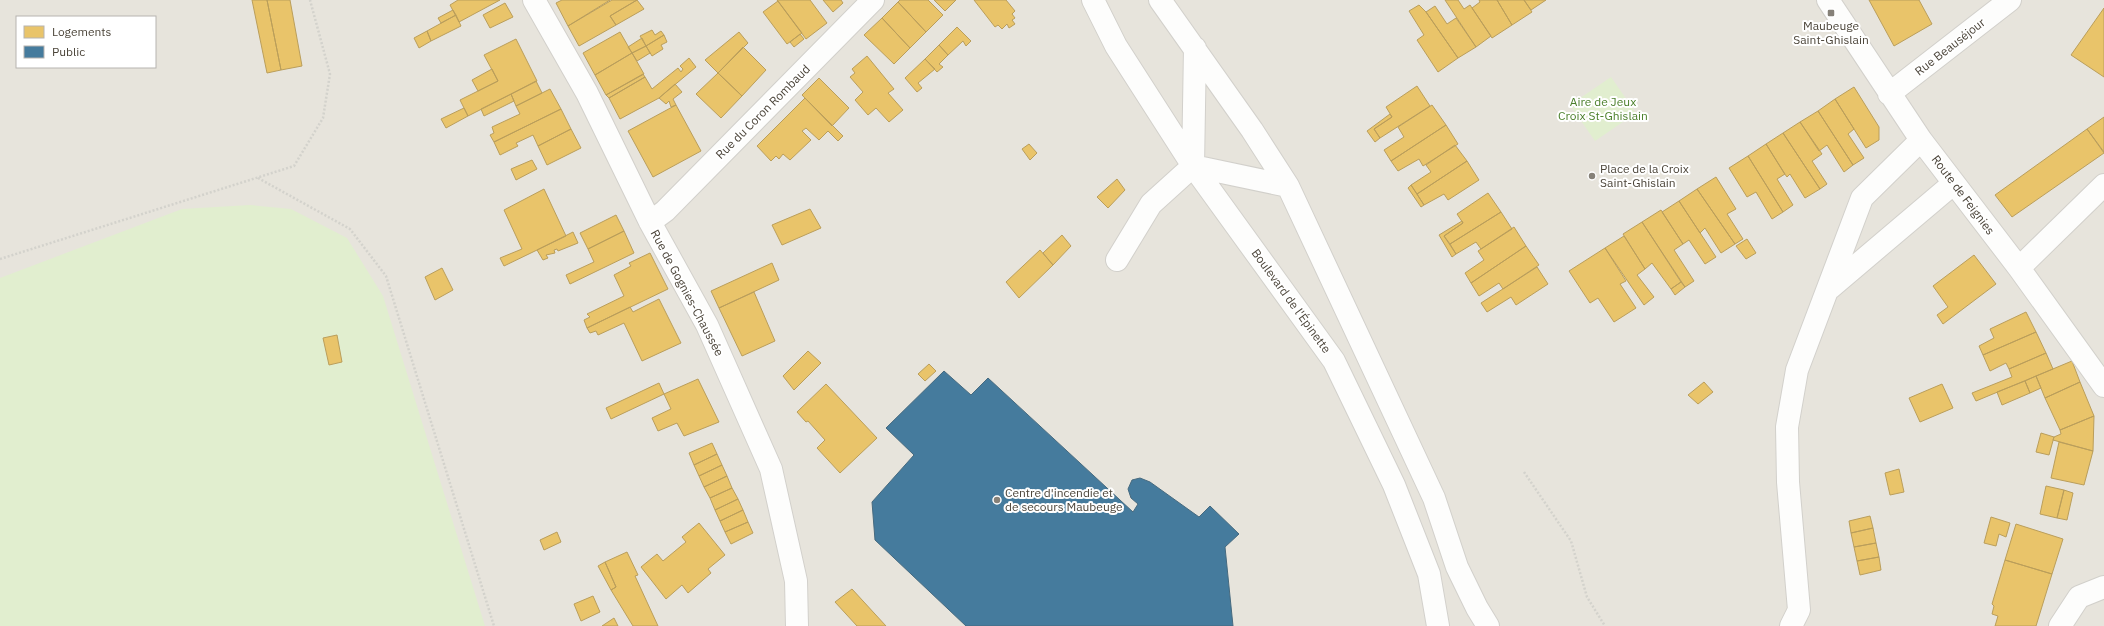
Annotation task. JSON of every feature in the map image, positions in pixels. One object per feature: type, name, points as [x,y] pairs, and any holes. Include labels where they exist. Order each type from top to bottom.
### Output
[{"type":"street","name":"Rue de Gognies-Chaussée","points":[[534,0],[587,93],[650,222],[707,325],[771,470],[796,581],[797,626]]},
{"type":"street","name":"Rue du Coron Rombaud","points":[[650,222],[665,211],[873,0]]},
{"type":"street","name":"Boulevard de l'Épinette","points":[[1093,0],[1116,46],[1193,166],[1334,361],[1397,492],[1429,574],[1438,626]]},
{"type":"street","points":[[1160,0],[1195,48],[1288,186],[1434,498],[1457,567],[1477,608],[1488,626]]},
{"type":"street","name":"Route de Feignies","points":[[1828,0],[1889,94],[1921,140],[2019,268],[2104,386]]},
{"type":"street","name":"Rue Beauséjour","points":[[1889,94],[2010,0]]},
{"type":"street","points":[[1117,260],[1151,204],[1193,166],[1195,48]]},
{"type":"street","points":[[1796,621],[1788,482],[1787,427],[1797,370],[1829,289],[1862,198],[1921,140]]},
{"type":"street","points":[[1193,166],[1288,186]]},
{"type":"street","points":[[1829,289],[1954,183]]},
{"type":"street","points":[[2019,268],[2104,185]]},
{"type":"street","points":[[2060,626],[2079,597],[2104,587]]},
{"type":"path","points":[[0,259],[294,166],[322,118],[330,74],[310,0]]},
{"type":"path","points":[[258,178],[350,229],[386,276],[494,626]]},
{"type":"path","points":[[1524,472],[1571,541],[1587,596],[1605,626]]},
{"type":"shaded area","points":[[0,0],[2104,0],[2104,626],[0,626]]},
{"type":"green space","name":"Aire de Jeux Croix St-Ghislain","points":[[1611,77],[1636,113],[1595,141],[1570,105]]},
{"type":"green space","points":[[250,205],[291,209],[347,238],[383,296],[485,626],[0,626],[0,278],[182,209]]},
{"type":"building: Logements","points":[[252,0],[267,0],[281,70],[267,73]]},
{"type":"building: Logements","points":[[267,0],[290,0],[302,66],[281,70]]},
{"type":"building: Logements","points":[[458,0],[500,0],[459,22],[450,5]]},
{"type":"building: Logements","points":[[562,0],[610,0],[568,26],[556,3]]},
{"type":"building: Logements","points":[[612,0],[637,0],[610,16],[616,25],[579,46],[568,26]]},
{"type":"building: Logements","points":[[637,0],[644,9],[616,25],[610,16]]},
{"type":"building: Logements","points":[[777,0],[810,0],[827,23],[806,39]]},
{"type":"building: Logements","points":[[823,0],[841,0],[843,3],[833,12]]},
{"type":"building: Logements","points":[[900,0],[928,0],[943,15],[926,32],[898,2]]},
{"type":"building: Logements","points":[[934,0],[956,0],[945,11]]},
{"type":"building: Logements","points":[[974,0],[1006,0],[1015,11],[1012,14],[1015,18],[1012,20],[1015,24],[1009,28],[1007,24],[1002,29],[998,25],[995,27]]},
{"type":"building: Logements","points":[[1445,0],[1458,0],[1464,9],[1470,5],[1491,36],[1476,47]]},
{"type":"building: Logements","points":[[1479,0],[1497,0],[1512,25],[1492,38],[1472,8],[1480,2]]},
{"type":"building: Logements","points":[[1497,0],[1524,0],[1532,12],[1512,25]]},
{"type":"building: Logements","points":[[1524,0],[1546,0],[1531,10]]},
{"type":"building: Logements","points":[[1869,0],[1919,0],[1932,24],[1894,46]]},
{"type":"building: Logements","points":[[778,1],[802,33],[787,44],[763,12]]},
{"type":"building: Logements","points":[[898,2],[926,32],[910,48],[882,18]]},
{"type":"building: Logements","points":[[505,3],[513,17],[490,28],[483,15]]},
{"type":"building: Logements","points":[[1419,5],[1426,12],[1458,58],[1438,72],[1417,40],[1424,35],[1409,11]]},
{"type":"building: Logements","points":[[1435,6],[1447,24],[1456,18],[1476,47],[1458,58],[1426,12]]},
{"type":"building: Logements","points":[[2104,8],[2104,77],[2071,55]]},
{"type":"building: Logements","points":[[453,10],[456,15],[441,23],[438,18]]},
{"type":"building: Logements","points":[[456,15],[461,26],[431,41],[427,31]]},
{"type":"building: Logements","points":[[882,18],[910,48],[894,64],[864,35]]},
{"type":"building: Logements","points":[[957,27],[971,41],[966,46],[963,41],[948,55],[939,45]]},
{"type":"building: Logements","points":[[652,30],[655,35],[661,31],[664,35],[646,46],[640,36]]},
{"type":"building: Logements","points":[[427,31],[431,41],[419,48],[414,38]]},
{"type":"building: Logements","points":[[620,32],[632,53],[595,75],[583,53]]},
{"type":"building: Logements","points":[[739,32],[748,43],[718,73],[705,60]]},
{"type":"building: Logements","points":[[800,34],[804,39],[794,47],[790,42]]},
{"type":"building: Logements","points":[[664,35],[667,42],[661,45],[663,49],[652,56],[646,46]]},
{"type":"building: Logements","points":[[642,38],[646,46],[632,53],[628,47]]},
{"type":"building: Logements","points":[[516,39],[537,81],[468,116],[460,100],[498,81],[484,55]]},
{"type":"building: Logements","points":[[939,45],[948,55],[939,64],[943,67],[937,72],[925,59]]},
{"type":"building: Logements","points":[[646,46],[650,53],[637,61],[632,53]]},
{"type":"building: Logements","points":[[743,47],[766,70],[742,96],[718,73]]},
{"type":"building: Logements","points":[[632,53],[644,74],[606,95],[595,75]]},
{"type":"building: Logements","points":[[867,56],[894,89],[888,93],[903,110],[889,122],[876,108],[868,115],[855,100],[863,92],[850,77],[855,73],[852,69]]},
{"type":"building: Logements","points":[[689,58],[696,67],[659,98],[620,119],[609,98],[645,77],[652,89],[678,68],[681,72],[683,69],[680,66]]},
{"type":"building: Logements","points":[[925,59],[935,69],[918,83],[922,88],[917,92],[905,78]]},
{"type":"building: Logements","points":[[492,69],[498,81],[478,91],[472,80]]},
{"type":"building: Logements","points":[[718,73],[742,96],[721,118],[696,94]]},
{"type":"building: Logements","points":[[643,74],[645,77],[609,98],[606,95]]},
{"type":"building: Logements","points":[[819,78],[849,108],[832,126],[802,95]]},
{"type":"building: Logements","points":[[536,81],[542,93],[516,106],[511,94]]},
{"type":"building: Logements","points":[[675,84],[682,92],[673,99],[676,105],[671,107],[669,101],[666,104],[659,98]]},
{"type":"building: Logements","points":[[1417,86],[1430,106],[1380,138],[1374,129],[1392,117],[1386,107]]},
{"type":"building: Logements","points":[[1854,87],[1879,127],[1879,140],[1866,148],[1835,99]]},
{"type":"building: Logements","points":[[550,89],[561,109],[494,142],[490,135],[494,133],[492,127],[520,114],[516,106]]},
{"type":"building: Logements","points":[[511,94],[514,101],[484,116],[481,109]]},
{"type":"building: Logements","points":[[805,98],[843,136],[838,141],[828,131],[819,140],[806,128],[802,131],[811,140],[790,160],[783,154],[779,159],[776,156],[771,161],[757,146]]},
{"type":"building: Logements","points":[[1835,99],[1854,129],[1848,134],[1864,158],[1853,165],[1818,111]]},
{"type":"building: Logements","points":[[676,105],[701,151],[653,177],[628,131]]},
{"type":"building: Logements","points":[[1432,105],[1446,125],[1391,161],[1384,150],[1404,137],[1398,127]]},
{"type":"building: Logements","points":[[464,108],[468,116],[446,128],[441,119]]},
{"type":"building: Logements","points":[[561,109],[571,129],[538,146],[533,135],[516,143],[518,146],[500,155],[494,142]]},
{"type":"building: Logements","points":[[1818,111],[1853,165],[1844,172],[1827,145],[1819,151],[1800,122]]},
{"type":"building: Logements","points":[[1390,114],[1392,117],[1374,129],[1380,138],[1375,142],[1367,131]]},
{"type":"building: Logements","points":[[2104,117],[2104,152],[2087,129]]},
{"type":"building: Logements","points":[[1800,122],[1822,154],[1812,161],[1827,184],[1820,189],[1783,133]]},
{"type":"building: Logements","points":[[1446,125],[1458,144],[1423,166],[1419,159],[1398,171],[1391,161]]},
{"type":"building: Logements","points":[[571,129],[581,148],[547,165],[538,146]]},
{"type":"building: Logements","points":[[2087,129],[2104,153],[2012,217],[1995,195]]},
{"type":"building: Logements","points":[[1783,133],[1820,189],[1805,198],[1790,174],[1787,177],[1784,173],[1766,144]]},
{"type":"building: Logements","points":[[1029,144],[1037,153],[1030,160],[1022,149]]},
{"type":"building: Logements","points":[[1766,144],[1785,174],[1777,179],[1793,205],[1783,212],[1748,156]]},
{"type":"building: Logements","points":[[1455,145],[1467,161],[1417,194],[1411,185],[1431,172],[1426,165]]},
{"type":"building: Logements","points":[[1748,156],[1783,212],[1772,219],[1756,192],[1747,197],[1729,168]]},
{"type":"building: Logements","points":[[532,160],[537,169],[516,180],[511,169]]},
{"type":"building: Logements","points":[[1467,161],[1479,180],[1448,200],[1444,194],[1424,205],[1417,194]]},
{"type":"building: Logements","points":[[1716,177],[1736,209],[1727,214],[1743,239],[1735,244],[1697,189]]},
{"type":"building: Logements","points":[[1117,179],[1125,190],[1108,208],[1097,197]]},
{"type":"building: Logements","points":[[1411,185],[1424,205],[1421,207],[1408,188]]},
{"type":"building: Logements","points":[[544,189],[566,236],[504,266],[500,258],[522,249],[504,210]]},
{"type":"building: Logements","points":[[1697,189],[1735,244],[1721,253],[1705,228],[1700,233],[1679,201]]},
{"type":"building: Logements","points":[[1488,193],[1501,212],[1450,244],[1444,236],[1463,223],[1457,214]]},
{"type":"building: Logements","points":[[1679,201],[1716,257],[1705,264],[1689,240],[1683,244],[1662,212]]},
{"type":"building: Logements","points":[[810,209],[821,228],[782,245],[772,225]]},
{"type":"building: Logements","points":[[1661,210],[1683,244],[1674,250],[1694,281],[1685,287],[1642,222]]},
{"type":"building: Logements","points":[[1501,212],[1512,229],[1481,249],[1476,242],[1456,254],[1450,244]]},
{"type":"building: Logements","points":[[616,215],[624,231],[588,249],[580,233]]},
{"type":"building: Logements","points":[[1462,221],[1463,223],[1444,236],[1456,254],[1452,257],[1439,235]]},
{"type":"building: Logements","points":[[1642,222],[1681,282],[1671,289],[1652,263],[1645,269],[1623,234]]},
{"type":"building: Logements","points":[[1514,227],[1526,246],[1471,283],[1465,273],[1484,260],[1478,251]]},
{"type":"building: Logements","points":[[624,231],[634,253],[570,284],[566,275],[594,262],[588,249]]},
{"type":"building: Logements","points":[[573,232],[578,243],[558,251],[557,249],[554,250],[555,253],[546,255],[548,258],[543,260],[537,250]]},
{"type":"building: Logements","points":[[1062,235],[1071,246],[1053,265],[1043,253]]},
{"type":"building: Logements","points":[[1624,236],[1645,269],[1637,275],[1654,297],[1644,305],[1605,248]]},
{"type":"building: Logements","points":[[1747,239],[1756,253],[1746,259],[1736,246]]},
{"type":"building: Logements","points":[[1526,246],[1539,265],[1503,289],[1499,283],[1479,296],[1471,283]]},
{"type":"building: Logements","points":[[1605,248],[1626,281],[1620,284],[1636,308],[1614,322],[1598,298],[1590,303],[1569,271]]},
{"type":"building: Logements","points":[[1040,250],[1053,265],[1019,298],[1006,282]]},
{"type":"building: Logements","points":[[650,253],[668,289],[587,328],[584,320],[590,317],[587,314],[624,296],[614,275],[631,266],[629,263]]},
{"type":"building: Logements","points":[[1974,255],[1996,284],[1943,324],[1937,315],[1948,307],[1933,286]]},
{"type":"building: Logements","points":[[772,263],[779,280],[719,308],[711,291]]},
{"type":"building: Logements","points":[[1537,267],[1548,284],[1516,305],[1511,297],[1487,312],[1481,303]]},
{"type":"building: Logements","points":[[442,268],[453,290],[435,300],[425,277]]},
{"type":"building: Logements","points":[[1681,282],[1685,287],[1675,295],[1671,289]]},
{"type":"building: Logements","points":[[754,292],[775,341],[742,356],[719,308]]},
{"type":"building: Logements","points":[[659,299],[681,343],[642,361],[624,323],[598,335],[596,331],[590,333],[587,328],[630,307],[633,312]]},
{"type":"building: Logements","points":[[2026,312],[2036,332],[1983,355],[1979,346],[1994,338],[1990,329]]},
{"type":"building: Logements","points":[[2036,332],[2046,353],[2009,369],[2006,363],[1990,371],[1983,355]]},
{"type":"building: Logements","points":[[337,335],[342,362],[329,365],[323,338]]},
{"type":"building: Logements","points":[[808,351],[821,363],[794,390],[783,376]]},
{"type":"building: Logements","points":[[2046,353],[2053,369],[1976,401],[1972,393],[2012,377],[2009,369]]},
{"type":"building: Logements","points":[[2072,361],[2080,382],[2045,398],[2036,376]]},
{"type":"building: Logements","points":[[929,364],[936,371],[925,381],[918,374]]},
{"type":"building: Logements","points":[[2036,376],[2041,388],[2030,393],[2025,381]]},
{"type":"building: Logements","points":[[698,379],[719,422],[684,436],[677,423],[658,431],[652,418],[671,409],[664,394]]},
{"type":"building: Logements","points":[[2025,381],[2030,393],[2002,405],[1997,392]]},
{"type":"building: Logements","points":[[1704,382],[1713,392],[1698,404],[1688,395]]},
{"type":"building: Logements","points":[[2080,382],[2094,416],[2060,430],[2045,398]]},
{"type":"building: Logements","points":[[659,383],[664,394],[611,419],[606,408]]},
{"type":"building: Logements","points":[[826,384],[877,438],[840,473],[817,448],[825,440],[808,421],[806,422],[797,412]]},
{"type":"building: Logements","points":[[1942,384],[1953,408],[1920,422],[1909,398]]},
{"type":"building: Logements","points":[[2094,416],[2093,451],[2053,440],[2054,437],[2061,434],[2060,430]]},
{"type":"building: Logements","points":[[2041,433],[2054,437],[2049,455],[2036,452]]},
{"type":"building: Logements","points":[[2059,442],[2093,451],[2084,485],[2051,478]]},
{"type":"building: Logements","points":[[712,443],[717,454],[694,465],[689,453]]},
{"type":"building: Logements","points":[[717,454],[722,465],[699,476],[694,465]]},
{"type":"building: Logements","points":[[722,465],[727,476],[704,487],[699,476]]},
{"type":"building: Logements","points":[[1899,469],[1904,492],[1890,495],[1885,473]]},
{"type":"building: Logements","points":[[727,476],[732,488],[710,498],[704,487]]},
{"type":"building: Logements","points":[[2046,486],[2064,490],[2057,518],[2040,514]]},
{"type":"building: Logements","points":[[732,488],[738,499],[715,510],[710,498]]},
{"type":"building: Logements","points":[[2064,490],[2073,493],[2067,520],[2057,518]]},
{"type":"building: Logements","points":[[738,499],[743,510],[720,521],[715,510]]},
{"type":"building: Logements","points":[[743,510],[748,522],[725,532],[720,521]]},
{"type":"building: Logements","points":[[1870,516],[1873,528],[1851,533],[1849,521]]},
{"type":"building: Logements","points":[[1991,517],[2010,523],[2006,537],[1999,534],[1996,546],[1984,543]]},
{"type":"building: Logements","points":[[748,522],[753,533],[731,544],[725,532]]},
{"type":"building: Logements","points":[[699,523],[725,555],[708,569],[711,573],[688,593],[682,585],[666,599],[641,567],[657,554],[663,561],[686,542],[682,537]]},
{"type":"building: Logements","points":[[2016,524],[2063,539],[2052,574],[2005,560]]},
{"type":"building: Logements","points":[[1873,528],[1876,543],[1854,547],[1851,533]]},
{"type":"building: Logements","points":[[557,532],[561,542],[544,550],[540,540]]},
{"type":"building: Logements","points":[[1876,543],[1879,557],[1857,561],[1854,547]]},
{"type":"building: Logements","points":[[627,552],[638,575],[635,576],[658,626],[633,626],[611,590],[616,587],[605,562]]},
{"type":"building: Logements","points":[[1879,557],[1881,570],[1860,575],[1857,561]]},
{"type":"building: Logements","points":[[2005,560],[2052,574],[2036,626],[1995,626],[1998,616],[1992,614],[1994,606],[1992,604]]},
{"type":"building: Logements","points":[[605,562],[616,587],[611,590],[598,566]]},
{"type":"building: Logements","points":[[852,589],[886,626],[857,626],[835,602]]},
{"type":"building: Logements","points":[[593,596],[600,612],[581,621],[574,604]]},
{"type":"building: Logements","points":[[614,618],[618,626],[602,626]]},
{"type":"building: Public","name":"Centre d'incendie et de secours Maubeuge","points":[[944,371],[971,395],[988,378],[1133,512],[1138,504],[1131,498],[1128,489],[1132,480],[1140,478],[1150,482],[1199,517],[1210,506],[1239,534],[1225,547],[1233,626],[966,626],[875,540],[872,502],[914,455],[886,428]]},
{"type":"place","name":"Maubeuge Saint-Ghislain","points":[[1831,13]]},
{"type":"place","name":"Place de la Croix Saint-Ghislain","points":[[1592,176]]},
{"type":"place","name":"Centre d'incendie et de secours Maubeuge","points":[[997,500]]}]
